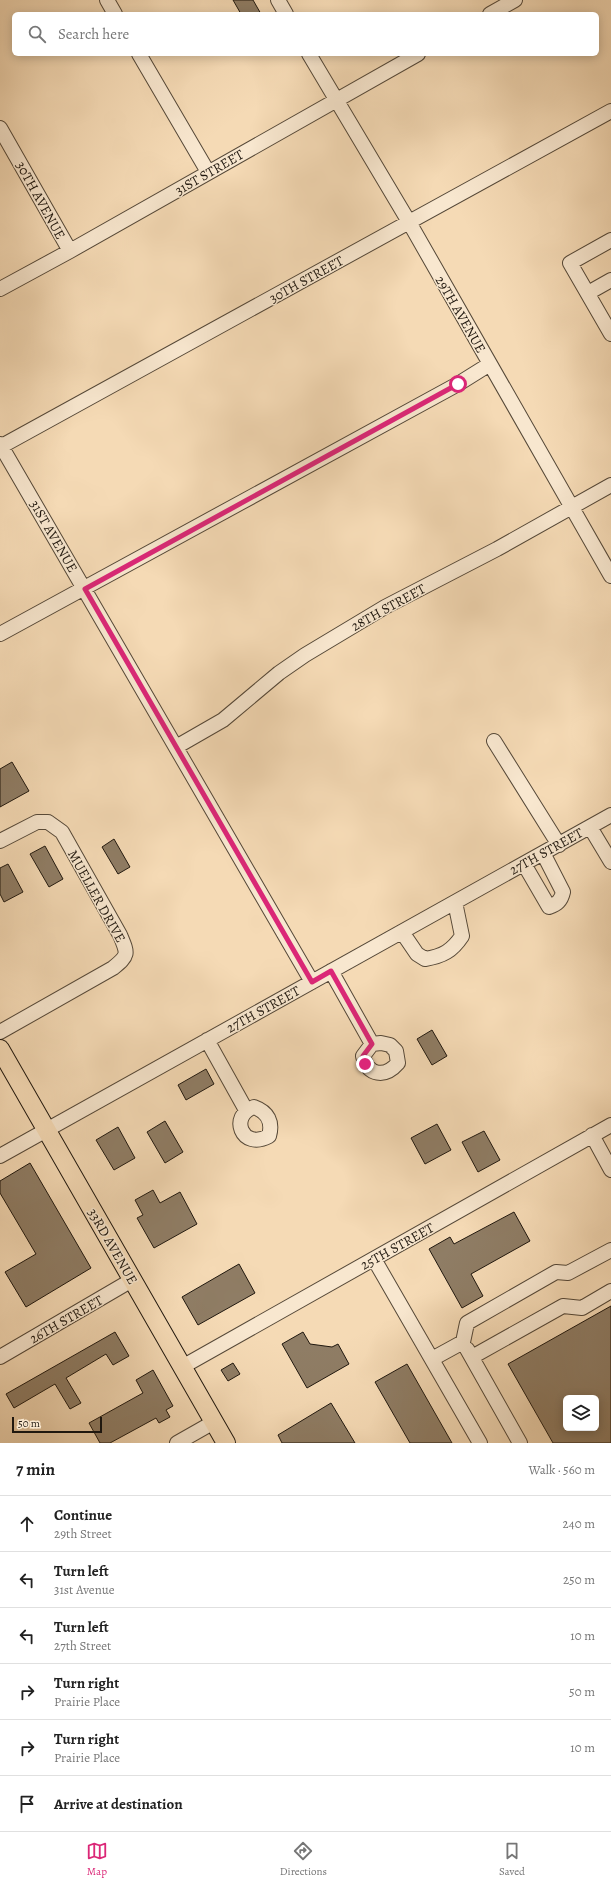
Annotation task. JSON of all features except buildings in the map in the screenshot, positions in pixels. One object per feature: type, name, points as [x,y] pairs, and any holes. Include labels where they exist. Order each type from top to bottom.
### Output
[{"type":"main road","name":"33RD AVENUE","points":[[0,1049],[226,1443]]},
{"type":"street","points":[[107,0],[114,12]]},
{"type":"street","points":[[278,0],[285,12]]},
{"type":"street","points":[[494,12],[515,0]]},
{"type":"street","points":[[139,56],[208,172]]},
{"type":"street","name":"29TH AVENUE","points":[[310,56],[409,222],[611,576]]},
{"type":"street","name":"31ST STREET","points":[[0,289],[414,56]]},
{"type":"street","name":"30TH STREET","points":[[0,445],[611,111]]},
{"type":"street","name":"30TH AVENUE","points":[[0,128],[70,251]]},
{"type":"street","points":[[611,240],[570,263],[611,334]]},
{"type":"street","points":[[588,293],[611,280]]},
{"type":"street","points":[[0,634],[85,589],[458,384],[490,364]]},
{"type":"street","name":"31ST AVENUE","points":[[0,445],[312,982]]},
{"type":"street","name":"28TH STREET","points":[[176,747],[223,720],[279,674],[305,655],[385,607],[497,549],[611,484]]},
{"type":"street","points":[[494,741],[559,845]]},
{"type":"street","name":"27TH STREET","points":[[0,1156],[611,815]]},
{"type":"street","name":"MUELLER DRIVE","points":[[0,842],[37,822],[48,822],[62,832],[127,951],[125,958],[113,968],[0,1032]]},
{"type":"street","points":[[590,827],[611,862]]},
{"type":"street","points":[[524,864],[549,907],[556,904],[561,900],[563,892],[561,885],[544,853]]},
{"type":"street","points":[[402,932],[417,954],[425,959],[444,955],[454,948],[462,936],[455,902]]},
{"type":"street","points":[[331,971],[372,1044]]},
{"type":"street","points":[[207,1040],[246,1110]]},
{"type":"street","name":"25TH STREET","points":[[182,1367],[611,1125]]},
{"type":"street","points":[[592,1135],[611,1170]]},
{"type":"street","points":[[520,1443],[463,1342],[467,1323],[556,1272],[568,1273],[611,1250]]},
{"type":"street","points":[[374,1259],[480,1443]]},
{"type":"street","name":"26TH STREET","points":[[0,1357],[132,1280]]},
{"type":"street","points":[[472,1357],[563,1306],[582,1308],[611,1292]]},
{"type":"street","points":[[432,1359],[463,1342]]},
{"type":"street","points":[[177,1443],[214,1422]]},
{"type":"route","points":[[365,1064],[363,1056],[372,1044],[331,971],[312,982],[85,589],[458,384]]}]
